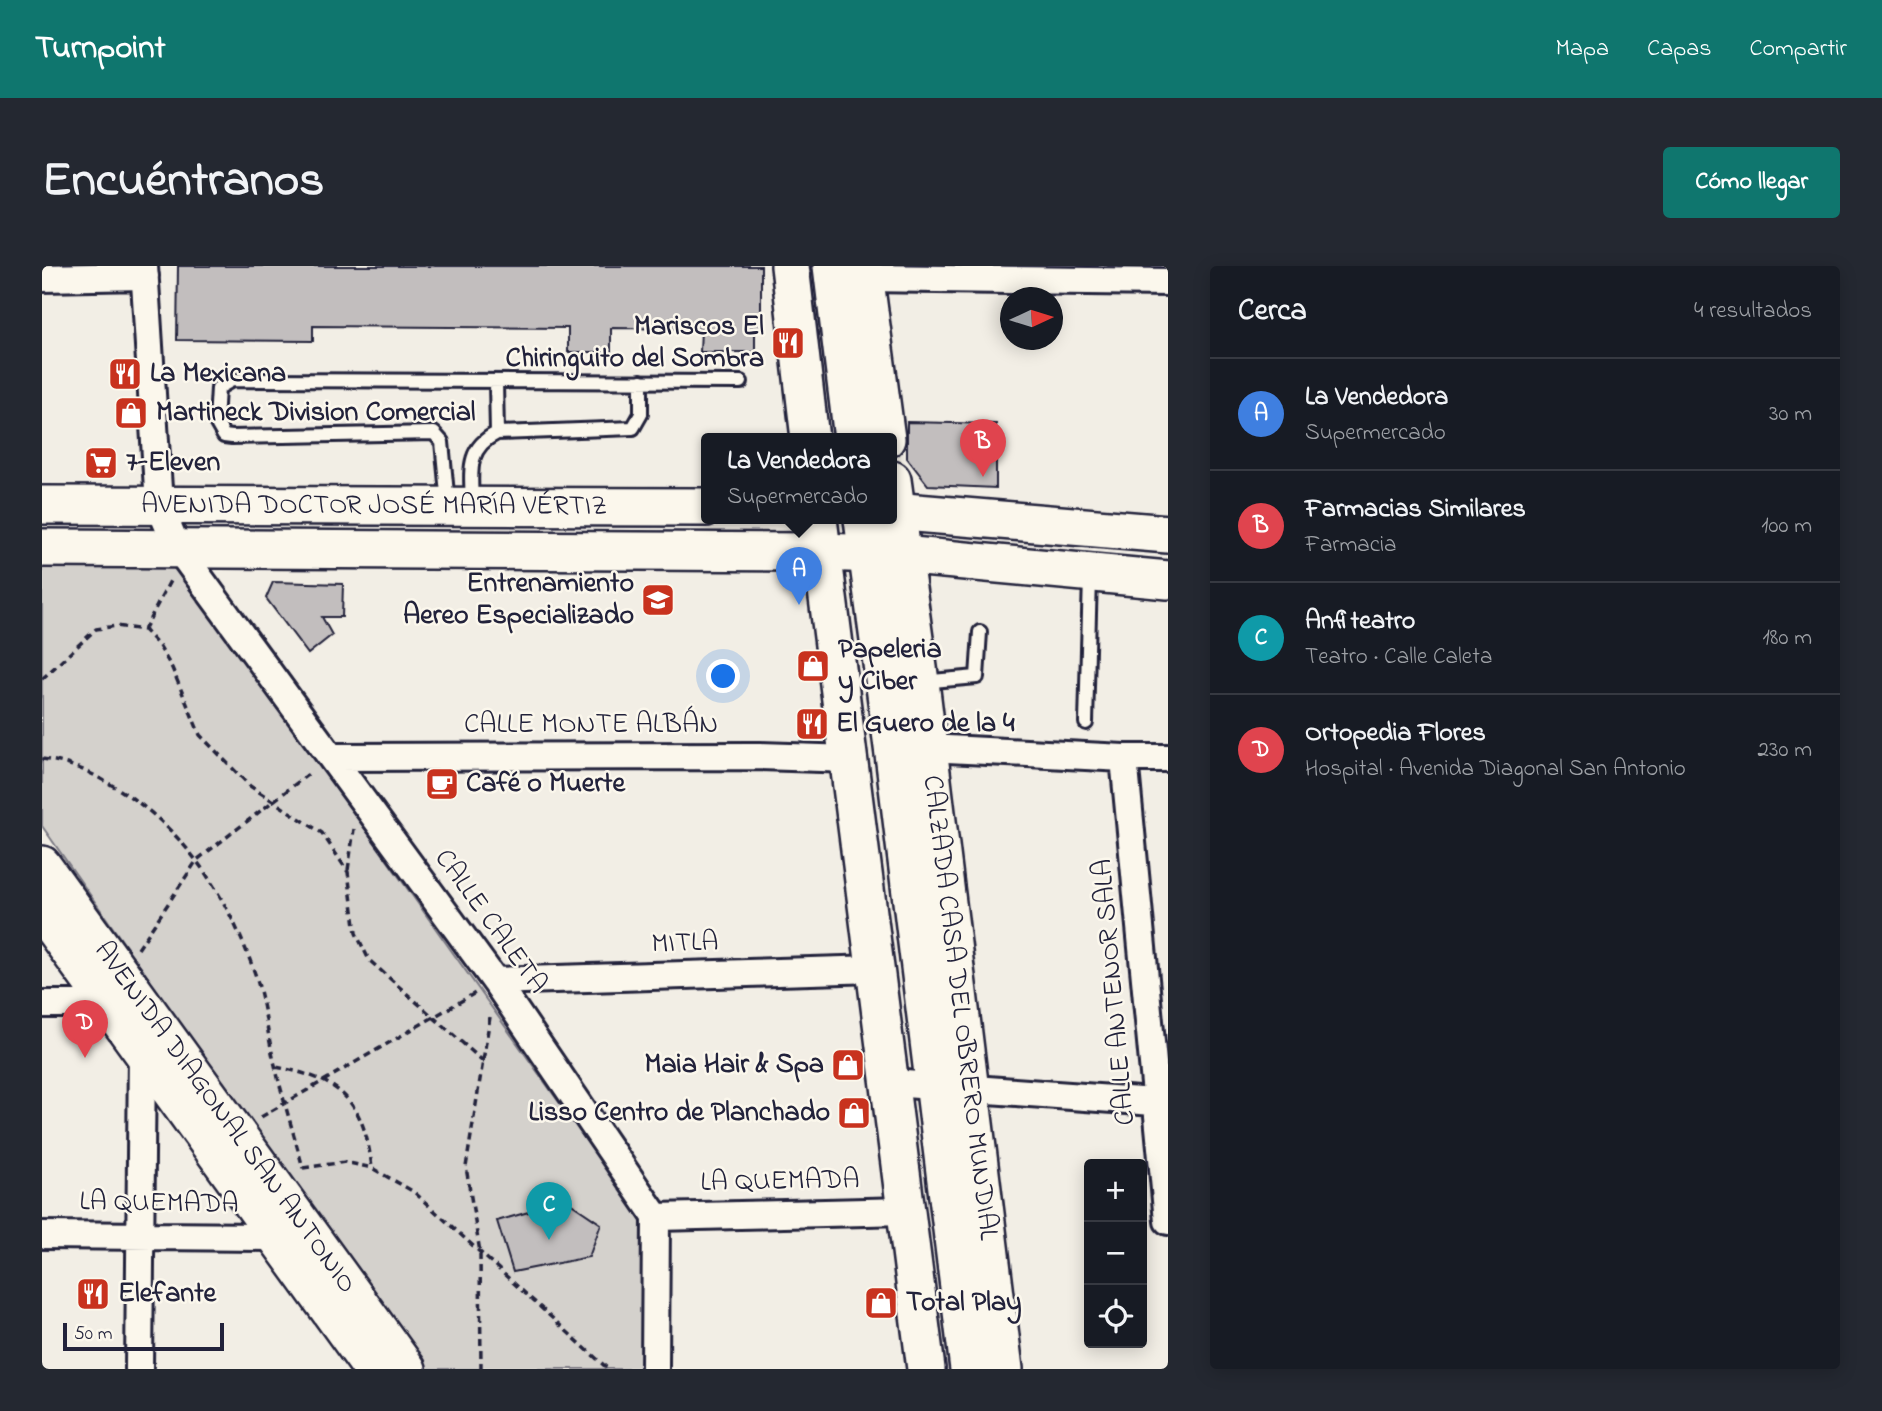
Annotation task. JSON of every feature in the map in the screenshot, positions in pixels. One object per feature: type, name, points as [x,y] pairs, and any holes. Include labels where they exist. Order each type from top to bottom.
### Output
[{"type":"street","points":[[790,266],[809,433]]},
{"type":"street","points":[[854,270],[1168,282]]},
{"type":"street","points":[[853,433],[854,270]]},
{"type":"street","points":[[854,270],[885,433]]},
{"type":"street","points":[[42,278],[145,271]]},
{"type":"street","name":"CALLE CALETA","points":[[145,271],[159,505],[180,552],[495,981],[656,1217]]},
{"type":"street","name":"AVENIDA DOCTOR JOSÉ MARÍA VÉRTIZ","points":[[42,505],[701,507]]},
{"type":"street","name":"AVENIDA DOCTOR JOSÉ MARÍA VÉRTIZ","points":[[897,523],[1168,534]]},
{"type":"street","name":"AVENIDA DOCTOR JOSÉ MARÍA VÉRTIZ","points":[[42,548],[180,552],[821,536],[876,524]]},
{"type":"street","name":"CALZADA CASA DEL OBRERO MUNDIAL","points":[[885,524],[920,682],[928,748],[969,1369]]},
{"type":"street","name":"CALZADA CASA DEL OBRERO MUNDIAL","points":[[885,524],[895,762],[1004,1369]]},
{"type":"street","name":"AVENIDA DOCTOR JOSÉ MARÍA VÉRTIZ","points":[[893,524],[1090,573],[1168,580]]},
{"type":"street","points":[[821,536],[926,1369]]},
{"type":"street","points":[[928,748],[1168,758]]},
{"type":"street","name":"CALLE MONTE ALBÁN","points":[[331,757],[760,755],[851,759]]},
{"type":"street","name":"CALLE ANTENOR SALA","points":[[1124,758],[1162,1103],[1168,1220]]},
{"type":"street","name":"AVENIDA DIAGONAL SAN ANTONIO","points":[[42,865],[124,994],[235,1132],[408,1369]]},
{"type":"street","name":"AVENIDA DIAGONAL SAN ANTONIO","points":[[42,913],[124,994],[142,1053],[372,1369]]},
{"type":"street","name":"MITLA","points":[[495,981],[876,969]]},
{"type":"street","points":[[42,1004],[124,994]]},
{"type":"street","points":[[139,1369],[142,1053]]},
{"type":"street","points":[[891,1083],[1162,1103]]},
{"type":"street","name":"LA QUEMADA","points":[[656,1217],[906,1211]]},
{"type":"street","points":[[655,1369],[656,1217]]},
{"type":"street","name":"LA QUEMADA","points":[[42,1235],[274,1237]]},
{"type":"lane","points":[[460,506],[442,442],[434,433],[232,438],[219,430],[218,388],[232,380],[741,383]]},
{"type":"lane","points":[[460,506],[475,451],[482,440],[496,433],[633,428],[639,423],[641,414],[641,381]]},
{"type":"lane","points":[[496,383],[496,433]]},
{"type":"lane","points":[[1086,723],[1090,573]]},
{"type":"lane","points":[[920,682],[977,677],[980,632]]},
{"type":"path","points":[[144,630],[180,552]]},
{"type":"path","points":[[42,679],[96,629],[116,626],[144,630],[159,646],[172,668],[200,735],[231,769],[322,833],[348,872]]},
{"type":"path","points":[[124,994],[197,860],[331,757]]},
{"type":"path","points":[[42,759],[59,761],[97,776],[140,803],[165,824],[197,860],[220,893],[255,973],[275,1066],[303,1168]]},
{"type":"path","points":[[359,795],[348,872],[356,933],[369,960],[484,1062]]},
{"type":"path","points":[[235,1132],[495,981]]},
{"type":"path","points":[[481,1369],[480,1252],[466,1167],[495,981]]},
{"type":"path","points":[[275,1066],[305,1072],[323,1081],[336,1088],[354,1106],[368,1134],[372,1168]]},
{"type":"path","points":[[266,1174],[345,1162],[372,1168],[414,1192],[577,1344],[608,1369]]},
{"type":"shaded area","points":[[172,557],[644,1222],[643,1369],[421,1369],[42,826],[42,560]]},
{"type":"building","points":[[178,266],[761,266],[761,329],[755,329],[755,352],[700,352],[701,329],[611,328],[611,352],[568,352],[568,328],[313,326],[313,341],[177,340]]},
{"type":"building","points":[[907,422],[996,424],[996,488],[928,485],[907,458]]},
{"type":"building","points":[[273,582],[343,584],[342,617],[322,617],[332,635],[308,654],[266,598]]},
{"type":"building","points":[[567,1201],[601,1224],[589,1257],[513,1272],[497,1221]]},
{"type":"place","name":"Mariscos El Chiringuito del Sombra","points":[[788,343]]},
{"type":"place","name":"La Mexicana","points":[[125,374]]},
{"type":"place","name":"Martineck Division Comercial","points":[[131,413]]},
{"type":"place","name":"7-Eleven","points":[[101,463]]},
{"type":"place","name":"Farmacias Similares","points":[[983,477]]},
{"type":"place","name":"Entrenamiento Aereo Especializado","points":[[658,600]]},
{"type":"place","name":"La Vendedora","points":[[799,605]]},
{"type":"place","name":"Papeleria y Ciber","points":[[813,666]]},
{"type":"place","name":"El Guero de la 4","points":[[812,724]]},
{"type":"place","name":"Café o Muerte","points":[[442,784]]},
{"type":"place","name":"Ortopedia Flores","points":[[85,1058]]},
{"type":"place","name":"Maia Hair & Spa","points":[[848,1065]]},
{"type":"place","name":"Lisso Centro de Planchado","points":[[854,1113]]},
{"type":"place","name":"Anfiteatro","points":[[549,1240]]},
{"type":"place","name":"Elefante","points":[[93,1294]]},
{"type":"place","name":"Total Play","points":[[881,1303]]}]
